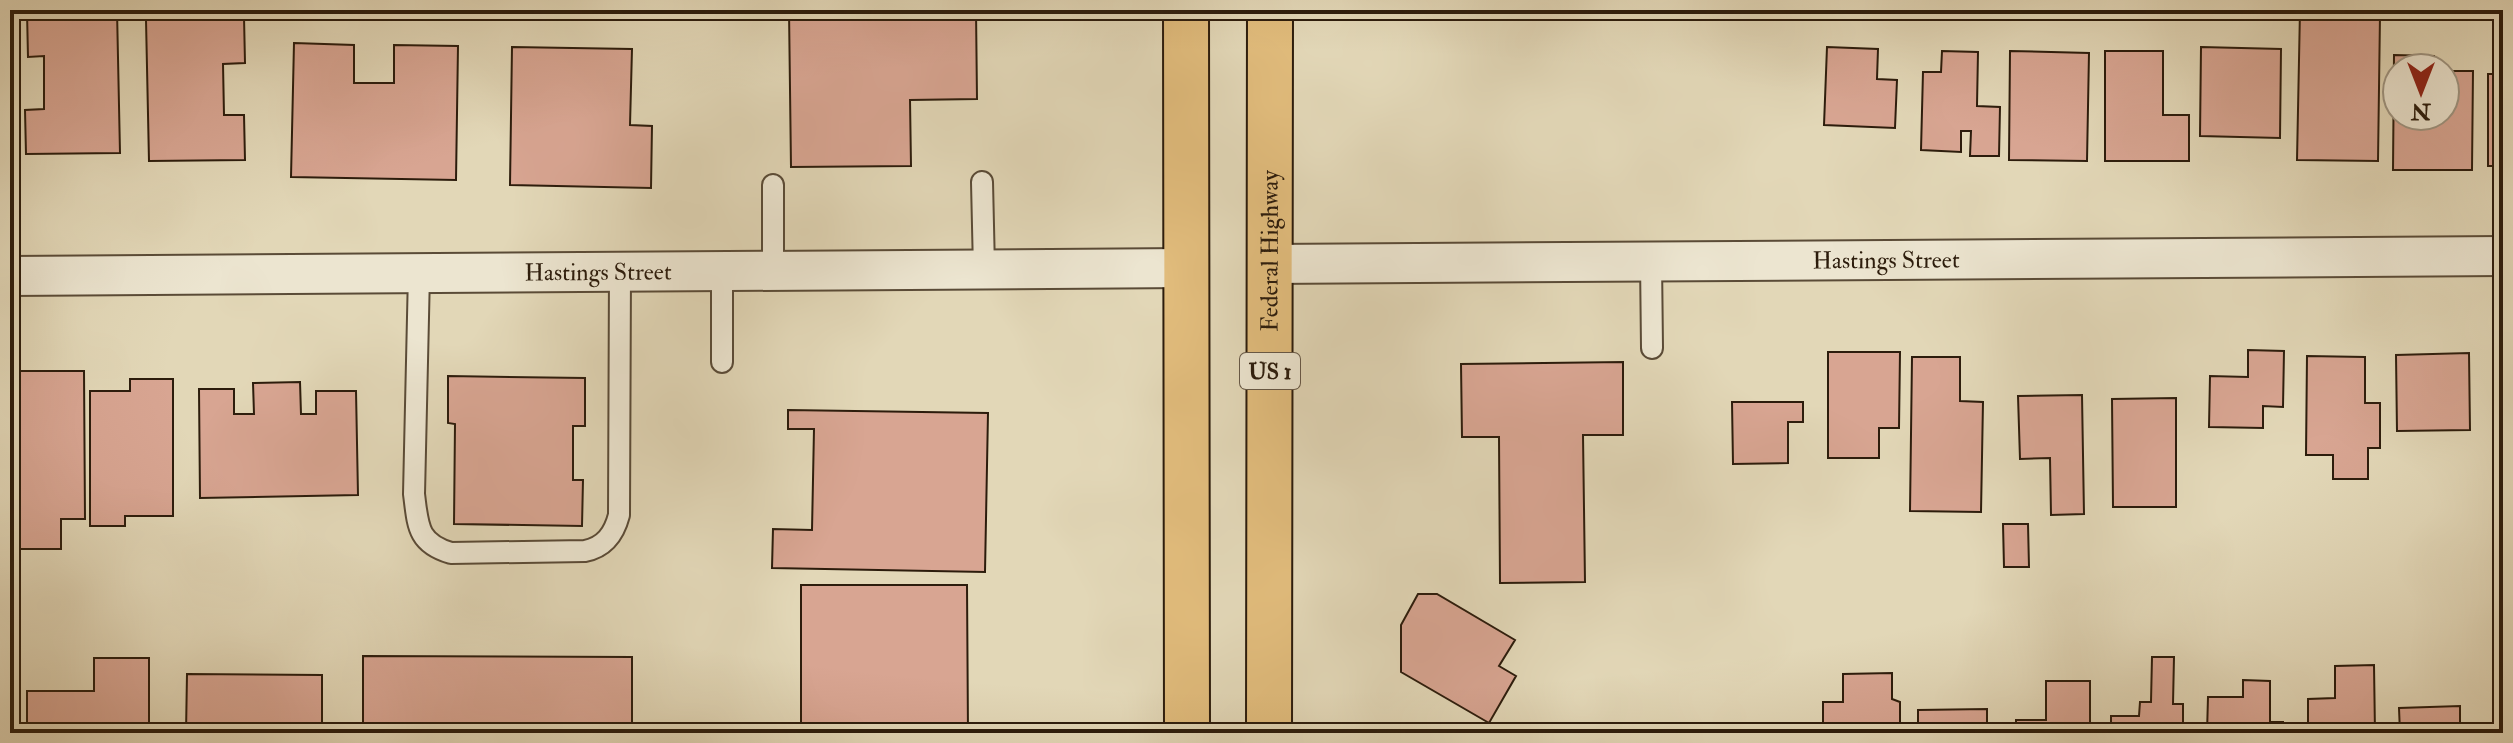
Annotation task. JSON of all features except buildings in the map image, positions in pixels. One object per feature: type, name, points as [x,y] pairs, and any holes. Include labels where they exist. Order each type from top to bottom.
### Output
[{"type":"main road","points":[[1186,10],[1187,733]]},
{"type":"main road","name":"Federal Highway","points":[[1269,733],[1270,10]]},
{"type":"street","name":"Hastings Street","points":[[1270,264],[2503,256]]},
{"type":"street","name":"Hastings Street","points":[[10,276],[1186,268]]},
{"type":"lane","points":[[982,182],[984,269]]},
{"type":"lane","points":[[773,185],[773,270]]},
{"type":"lane","points":[[1651,261],[1652,348]]},
{"type":"lane","points":[[722,270],[722,362]]},
{"type":"lane","points":[[419,273],[414,494],[418,526],[426,541],[451,553],[585,551],[607,541],[619,515],[620,271]]}]
